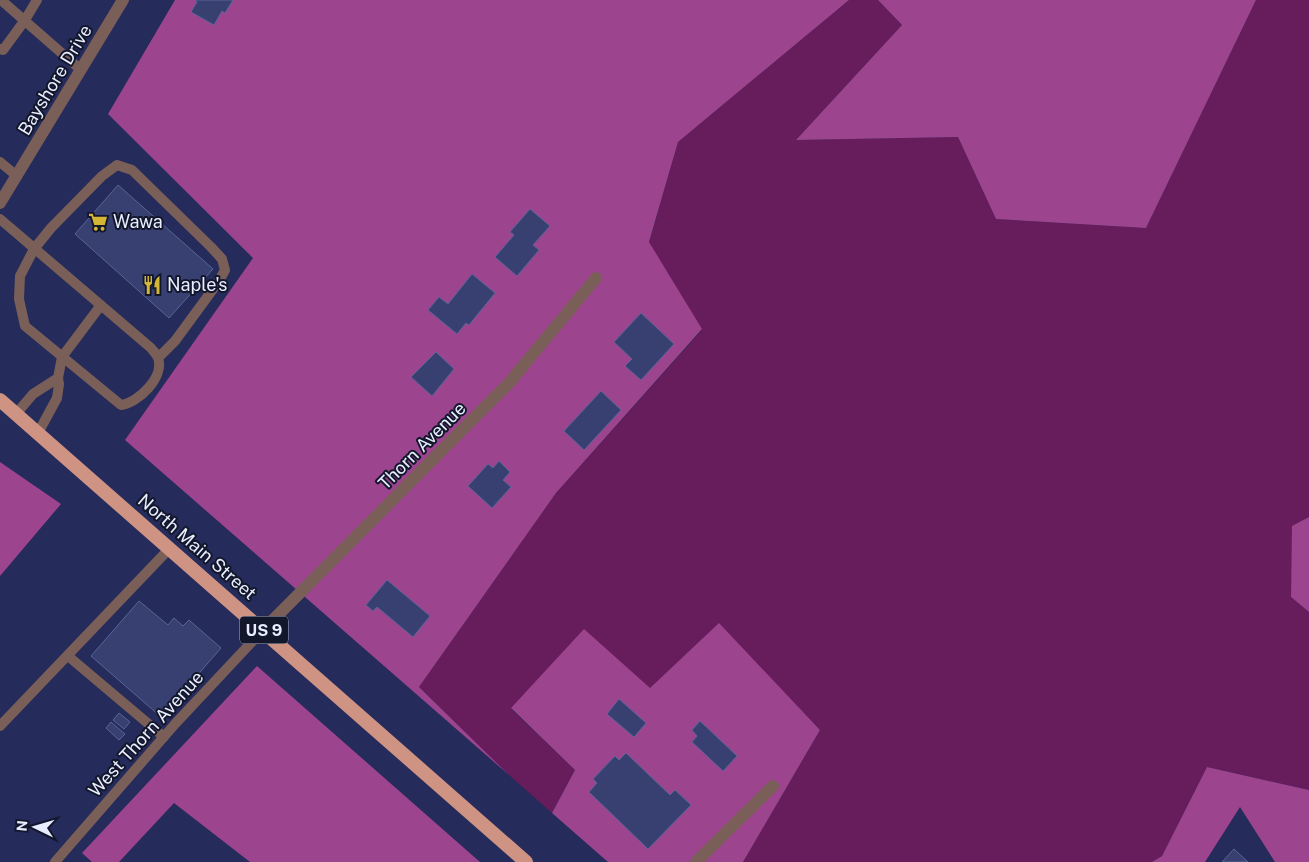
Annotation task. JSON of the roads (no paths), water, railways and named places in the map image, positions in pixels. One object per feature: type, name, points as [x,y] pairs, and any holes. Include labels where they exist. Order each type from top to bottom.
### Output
[{"type":"highway","name":"North Main Street","points":[[0,400],[526,862]]},
{"type":"street","name":"Bayshore Drive","points":[[0,203],[123,0]]},
{"type":"street","name":"Thorn Avenue","points":[[263,630],[509,383],[596,278]]},
{"type":"street","points":[[696,862],[773,786]]},
{"type":"lane","points":[[1,0],[81,70]]},
{"type":"lane","points":[[0,49],[3,50],[37,0]]},
{"type":"lane","points":[[0,162],[16,176]]},
{"type":"lane","points":[[0,219],[34,249],[151,348],[158,358],[159,366],[151,387],[127,405],[120,405],[25,326],[19,299],[20,276],[34,249],[51,228],[102,176],[117,165],[132,170],[211,247],[222,259],[225,270],[175,341],[158,358]]},
{"type":"lane","points":[[38,433],[57,398],[62,356],[101,305]]},
{"type":"lane","points":[[16,414],[34,394],[58,378]]},
{"type":"lane","points":[[0,726],[170,548]]},
{"type":"lane","name":"West Thorn Avenue","points":[[55,862],[164,737],[263,630]]},
{"type":"lane","points":[[68,656],[164,737]]},
{"type":"place","name":"Wawa","points":[[98,222]]},
{"type":"place","name":"Naple's","points":[[152,285]]}]
